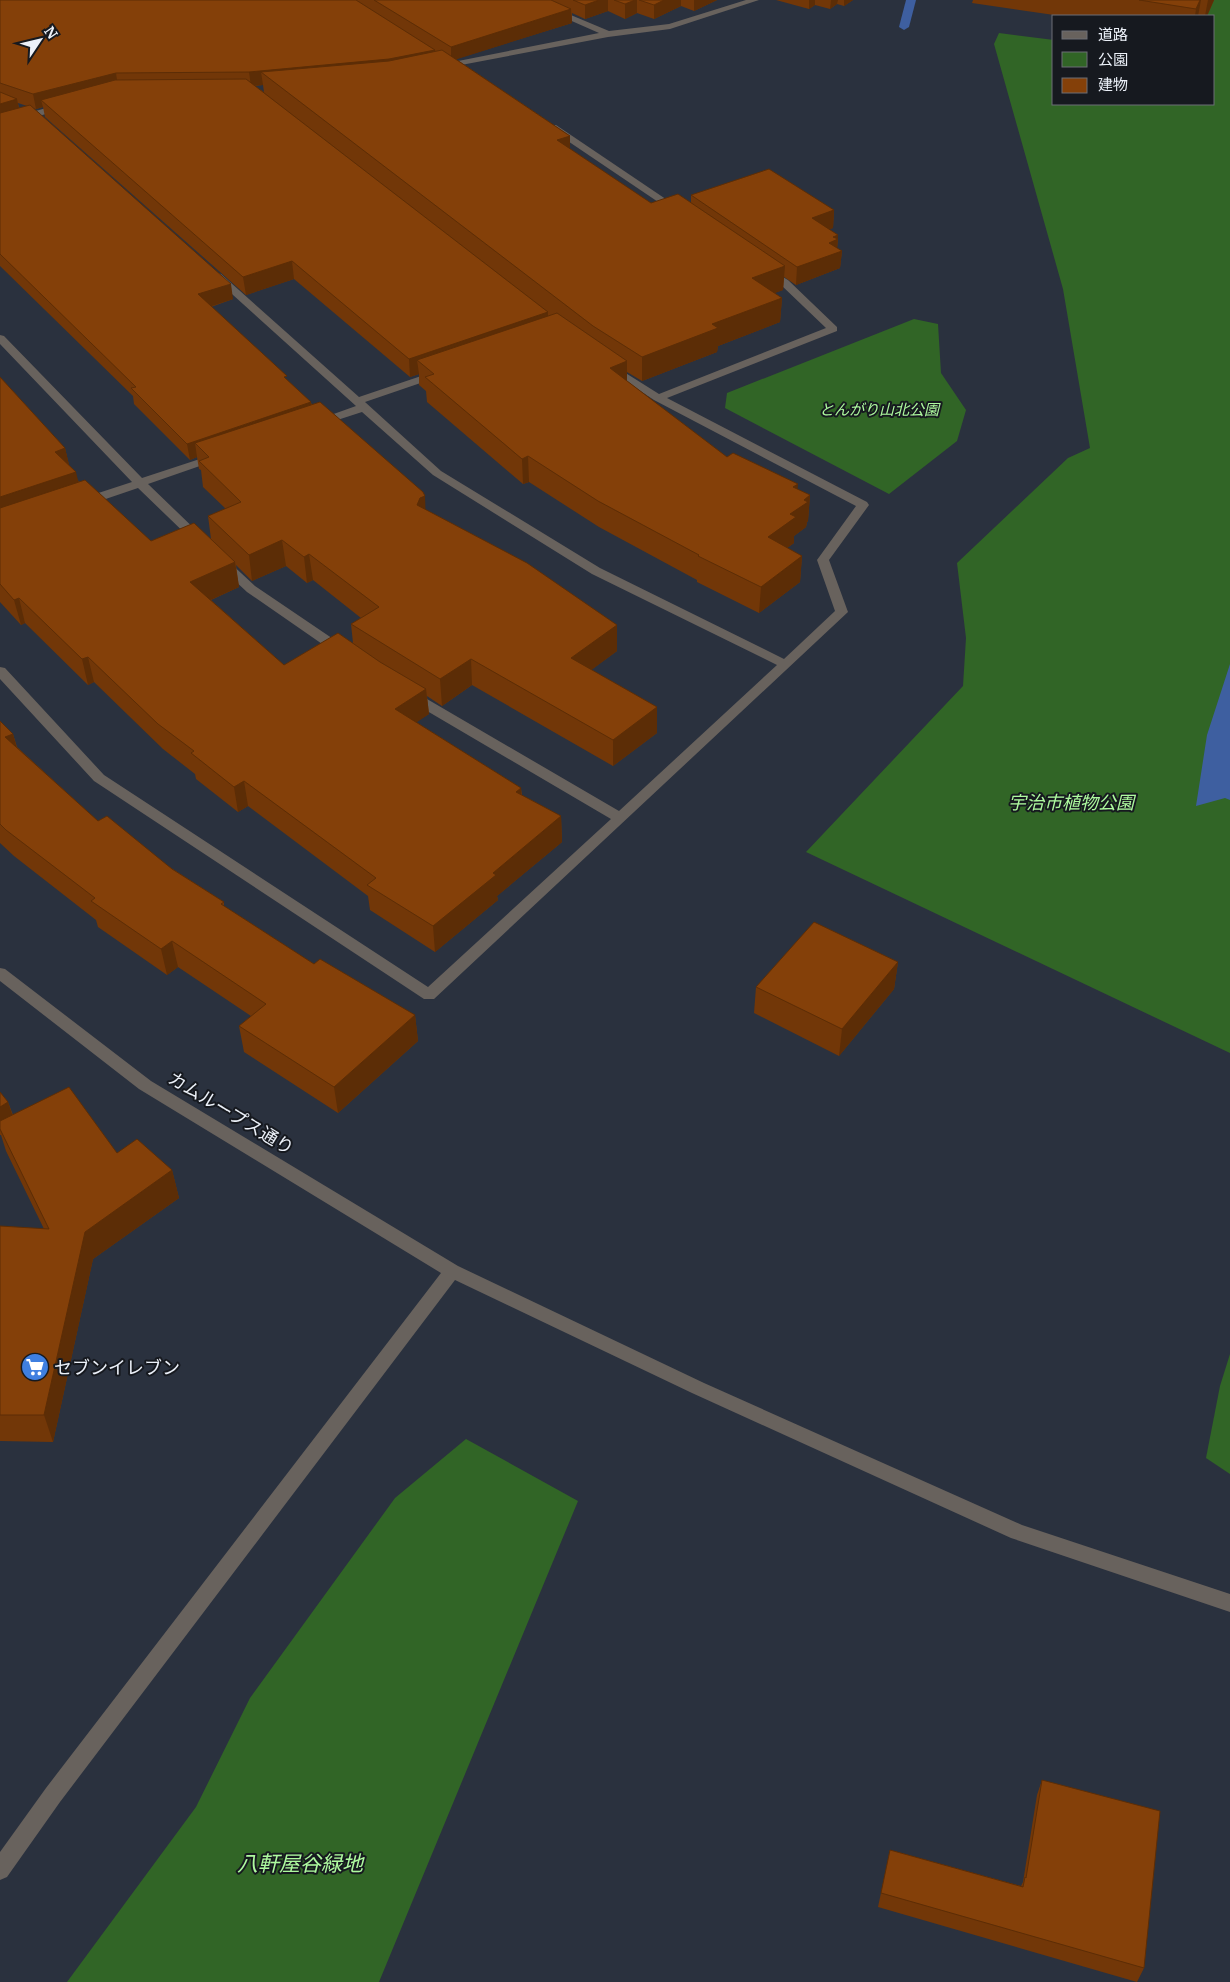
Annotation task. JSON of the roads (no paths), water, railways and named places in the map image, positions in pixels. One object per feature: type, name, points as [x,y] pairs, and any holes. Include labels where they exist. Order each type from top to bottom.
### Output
[{"type":"street","points":[[528,0],[608,34]]},
{"type":"street","points":[[429,70],[445,64],[465,68],[608,34],[670,26],[749,1]]},
{"type":"street","points":[[0,124],[38,117],[72,104]]},
{"type":"street","points":[[17,108],[38,117]]},
{"type":"street","points":[[542,119],[687,217]]},
{"type":"street","points":[[658,398],[833,329],[784,282],[760,266]]},
{"type":"street","points":[[211,271],[437,473],[596,572],[786,665]]},
{"type":"street","points":[[0,338],[140,483],[251,589],[357,661]]},
{"type":"street","points":[[0,671],[99,778],[429,995],[842,612],[823,560],[863,505],[658,398],[604,364]]},
{"type":"street","points":[[308,426],[449,370]]},
{"type":"street","points":[[74,505],[224,455]]},
{"type":"street","points":[[398,688],[620,818]]},
{"type":"street","name":"カムループス通り","points":[[0,973],[145,1085],[452,1271],[698,1388],[1018,1532],[1230,1603]]},
{"type":"street","points":[[0,1870],[53,1794],[452,1271]]},
{"type":"water","points":[[1230,664],[1230,800],[1225,798],[1196,806],[1207,735]]},
{"type":"waterway","points":[[904,27],[911,0]]},
{"type":"place","name":"セブンイレブン","points":[[35,1367]]},
{"type":"park label","name":"とんがり山北公園","points":[[879,409]]},
{"type":"park label","name":"宇治市植物公園","points":[[1071,802]]},
{"type":"park label","name":"八軒屋谷緑地","points":[[300,1863]]}]
